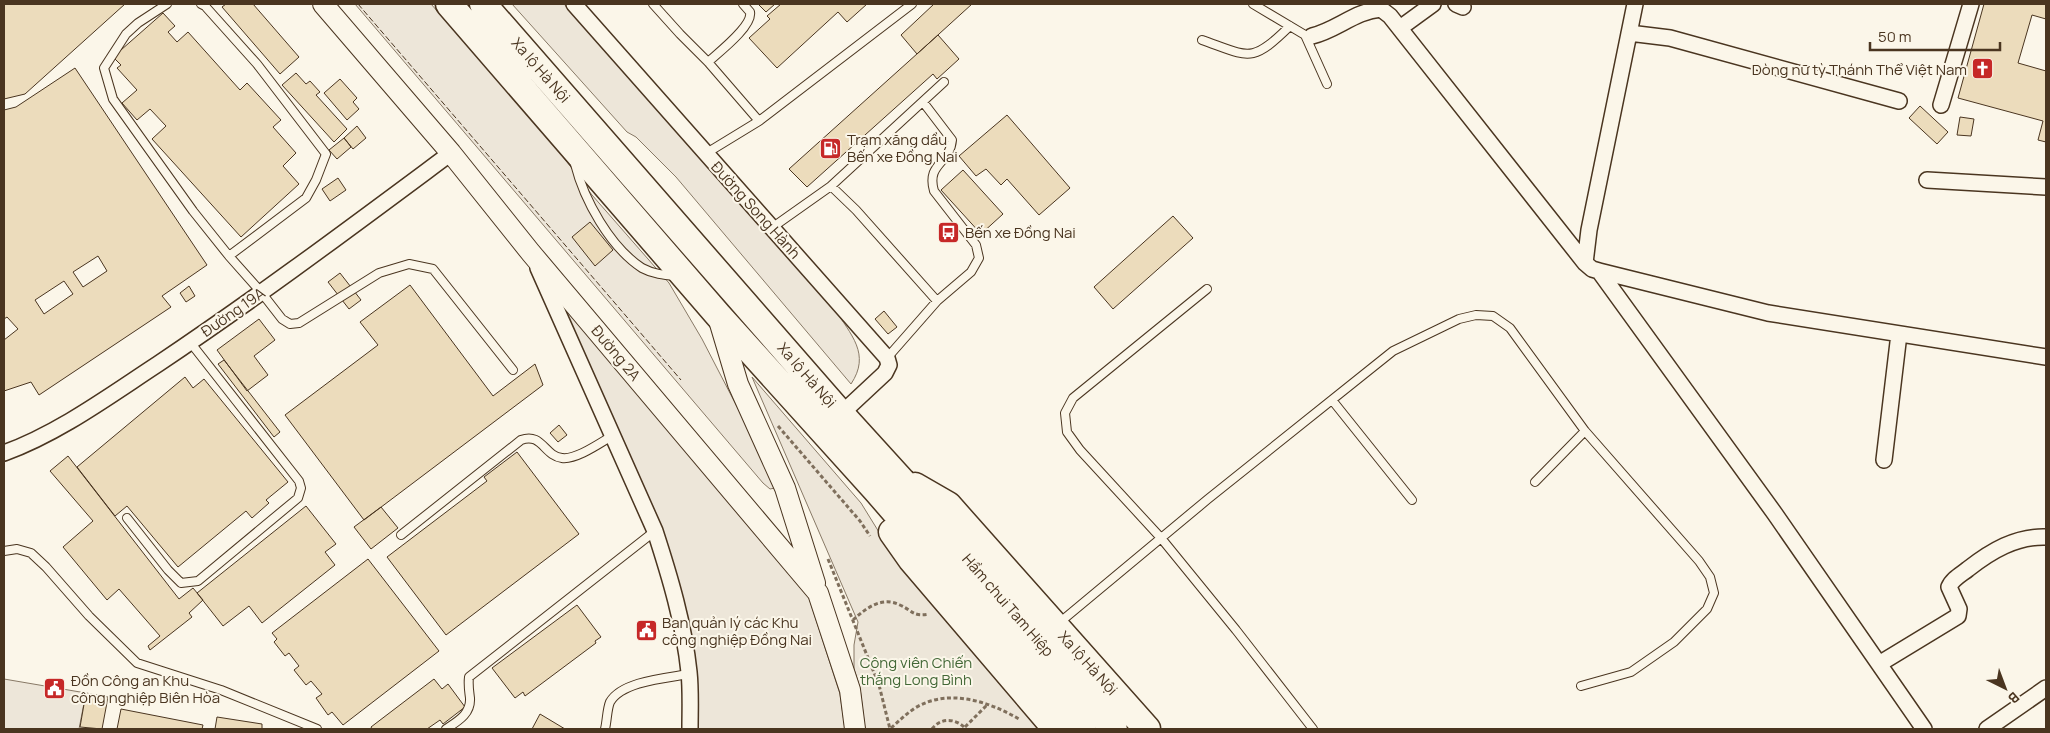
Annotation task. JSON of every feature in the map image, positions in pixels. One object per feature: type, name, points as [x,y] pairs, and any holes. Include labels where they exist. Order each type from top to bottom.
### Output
[{"type":"highway","name":"Xa lộ Hà Nội","points":[[449,4],[718,315],[876,490],[883,519],[911,559],[1056,729]]},
{"type":"highway","name":"Xa lộ Hà Nội","points":[[483,4],[841,414],[901,480],[925,490],[948,505],[1147,729]]},
{"type":"highway","name":"Hầm chui Tam Hiệp","points":[[901,480],[1114,729]]},
{"type":"highway","name":"Hầm chui Tam Hiệp","points":[[876,490],[1083,729]]},
{"type":"street","name":"Đường 2A","points":[[323,4],[818,592],[850,690],[855,729]]},
{"type":"street","name":"Đường Song Hành","points":[[574,4],[887,358]]},
{"type":"street","points":[[1400,28],[1433,4]]},
{"type":"street","points":[[1585,263],[1589,230],[1635,4]]},
{"type":"street","points":[[1941,105],[1971,4]]},
{"type":"street","points":[[1308,35],[1321,34],[1367,10],[1380,6],[1400,28],[1592,270],[1768,313],[2046,358]]},
{"type":"street","points":[[1629,32],[1670,38],[1899,101]]},
{"type":"street","name":"Đường 19A","points":[[4,453],[49,433],[116,392],[261,292],[451,154]]},
{"type":"street","points":[[1927,180],[2046,187]]},
{"type":"street","points":[[531,253],[655,531],[676,603],[689,674],[690,729]]},
{"type":"street","points":[[1599,271],[1774,514],[1924,729]]},
{"type":"street","points":[[718,315],[738,384],[785,488],[818,592]]},
{"type":"street","points":[[1884,460],[1900,334]]},
{"type":"street","points":[[841,414],[885,373],[889,365],[887,358]]},
{"type":"street","points":[[1879,664],[1958,616],[1959,609],[1949,587],[1957,577],[1992,551],[2036,536],[2046,537]]},
{"type":"street","points":[[1987,729],[2046,688]]},
{"type":"lane","points":[[167,4],[138,23],[126,34],[104,68],[114,99],[192,211],[282,319],[290,324],[299,323],[379,273],[409,264],[433,269],[513,370]]},
{"type":"lane","points":[[204,4],[257,64],[326,154],[316,180],[306,198],[228,256]]},
{"type":"lane","points":[[653,4],[708,62],[759,121]]},
{"type":"lane","points":[[708,62],[750,20],[750,12],[743,4]]},
{"type":"lane","points":[[705,154],[759,121],[912,4]]},
{"type":"lane","points":[[1253,4],[1308,35],[1327,84]]},
{"type":"lane","points":[[1202,40],[1244,54],[1258,53],[1290,26]]},
{"type":"lane","points":[[773,227],[831,186],[944,82]]},
{"type":"lane","points":[[887,358],[937,301],[971,272],[979,258],[976,245],[934,191],[931,180],[935,168],[947,155],[952,140],[923,102]]},
{"type":"lane","points":[[831,186],[856,210],[937,301]]},
{"type":"lane","points":[[1207,289],[1073,398],[1065,413],[1067,432],[1080,450],[1161,538],[1313,729]]},
{"type":"lane","points":[[1056,626],[1161,538],[1393,352],[1459,319],[1476,315],[1493,316],[1510,328],[1585,432],[1699,561],[1710,577],[1714,593],[1707,609],[1674,642],[1631,672],[1581,686]]},
{"type":"lane","points":[[127,518],[168,570],[181,583],[189,583],[198,581],[298,498],[301,488],[299,481],[190,342]]},
{"type":"lane","points":[[1332,400],[1412,500]]},
{"type":"lane","points":[[1535,482],[1585,432]]},
{"type":"lane","points":[[401,535],[521,440],[528,437],[536,440],[561,458],[573,457],[612,436]]},
{"type":"lane","points":[[446,729],[463,717],[469,709],[468,686],[470,677],[655,531]]},
{"type":"lane","points":[[4,551],[17,549],[31,553],[46,567],[89,616],[137,663],[221,690],[317,729]]},
{"type":"lane","points":[[605,729],[610,703],[622,690],[638,684],[689,674]]},
{"type":"path","points":[[778,425],[860,521],[875,544]]},
{"type":"path","points":[[827,556],[879,685],[890,729],[911,711],[929,702],[959,698],[988,703],[1023,722],[1011,708]]},
{"type":"path","points":[[853,620],[874,604],[884,602],[901,605],[914,614],[929,614]]},
{"type":"path","points":[[923,607],[936,621]]},
{"type":"path","points":[[932,729],[940,722],[947,720],[953,720],[965,728],[988,703]]},
{"type":"green space","points":[[355,4],[431,4],[555,146],[592,195],[669,283],[702,339],[777,484],[775,488],[770,489],[763,483]]},
{"type":"green space","points":[[512,4],[564,4],[834,308],[852,336],[859,354],[857,373],[851,384],[676,177],[636,137],[627,132]]},
{"type":"green space","points":[[549,283],[809,598],[840,694],[845,729],[694,729],[667,549]]},
{"type":"green space","name":"Công viên Chiến thắng Long Bình","points":[[752,377],[861,503],[882,537],[1043,729],[865,729],[860,688],[854,669],[854,645],[858,622]]},
{"type":"green space","points":[[4,679],[86,693],[79,729],[4,729]]},
{"type":"building","points":[[4,4],[125,4],[25,94],[4,99]]},
{"type":"building","points":[[226,4],[253,4],[299,57],[280,74],[222,7]]},
{"type":"building","points":[[758,4],[775,4],[766,12]]},
{"type":"building","points":[[781,4],[867,4],[847,22],[838,12],[777,68],[749,38],[770,19],[767,16]]},
{"type":"building","points":[[934,4],[972,4],[917,54],[901,35]]},
{"type":"building","points":[[1984,4],[2046,4],[2046,19],[2032,15],[2018,63],[2046,71],[2046,142],[2038,140],[2043,121],[1958,98]]},
{"type":"building","points":[[163,13],[175,26],[168,32],[177,42],[188,32],[240,90],[247,83],[281,120],[273,127],[296,153],[283,166],[299,184],[241,237],[152,139],[166,126],[150,109],[137,120],[122,103],[137,90],[117,68],[121,65],[113,57]]},
{"type":"building","points":[[938,35],[959,59],[937,79],[933,74],[807,187],[789,169]]},
{"type":"building","points":[[75,68],[207,265],[162,296],[171,307],[39,395],[31,382],[4,391],[4,340],[18,329],[7,317],[4,319],[4,110],[16,107]],"holes":[[[98,256],[107,271],[83,287],[73,272]],[[64,281],[73,294],[44,314],[35,300]]]},
{"type":"building","points":[[296,73],[306,84],[310,81],[320,92],[316,95],[347,129],[334,142],[282,85]]},
{"type":"building","points":[[340,79],[357,98],[353,102],[359,109],[347,120],[324,93]]},
{"type":"building","points":[[1920,106],[1948,132],[1937,144],[1909,118]]},
{"type":"building","points":[[1007,115],[1070,188],[1039,215],[1007,179],[1001,185],[986,169],[976,176],[959,156]]},
{"type":"building","points":[[1960,117],[1974,119],[1971,136],[1957,135]]},
{"type":"building","points":[[357,126],[366,138],[353,149],[344,138]]},
{"type":"building","points":[[344,138],[351,147],[337,159],[329,150]]},
{"type":"building","points":[[963,170],[1003,214],[981,234],[941,190]]},
{"type":"building","points":[[338,178],[346,190],[330,201],[322,189]]},
{"type":"building","points":[[1173,216],[1193,238],[1113,309],[1094,287]]},
{"type":"building","points":[[590,222],[613,250],[595,266],[572,237]]},
{"type":"building","points":[[340,273],[361,300],[349,309],[328,282]]},
{"type":"building","points":[[410,285],[493,396],[535,364],[543,385],[364,520],[285,415],[378,345],[360,322]]},
{"type":"building","points":[[189,286],[195,296],[186,302],[180,293]]},
{"type":"building","points":[[884,311],[897,327],[888,334],[875,319]]},
{"type":"building","points":[[259,319],[275,340],[254,356],[268,375],[247,391],[217,350]]},
{"type":"building","points":[[224,360],[280,432],[274,437],[218,364]]},
{"type":"building","points":[[185,377],[193,388],[204,379],[288,482],[266,500],[269,503],[252,518],[246,511],[178,567],[127,506],[115,516],[77,467]]},
{"type":"building","points":[[559,425],[567,435],[558,442],[550,433]]},
{"type":"building","points":[[517,452],[579,534],[446,635],[387,557],[487,481],[484,477]]},
{"type":"building","points":[[68,456],[179,599],[193,588],[203,600],[189,613],[192,617],[150,650],[148,646],[160,636],[119,589],[107,600],[63,547],[93,521],[50,471]]},
{"type":"building","points":[[306,506],[336,544],[325,552],[335,565],[262,623],[249,606],[223,626],[197,593]]},
{"type":"building","points":[[381,507],[398,528],[371,549],[354,527]]},
{"type":"building","points":[[368,559],[439,651],[343,725],[332,712],[328,715],[316,698],[322,694],[311,681],[306,685],[294,670],[299,666],[289,653],[285,656],[274,642],[277,639],[272,633]]},
{"type":"building","points":[[577,605],[601,637],[595,641],[596,643],[525,696],[523,692],[515,698],[492,668]]},
{"type":"building","points":[[434,679],[442,689],[448,684],[465,707],[443,724],[440,720],[427,729],[372,729],[371,727]]},
{"type":"building","points":[[86,693],[108,697],[102,729],[80,727]]},
{"type":"building","points":[[121,709],[203,725],[202,729],[117,729]]},
{"type":"building","points":[[540,714],[565,729],[532,729]]},
{"type":"building","points":[[217,717],[262,724],[262,729],[215,729]]},
{"type":"fence","points":[[358,4],[681,380]]},
{"type":"place","name":"Dòng nữ tỳ Thánh Thể Việt Nam","points":[[1983,69]]},
{"type":"place","name":"Trạm xăng dầu Bến xe Đồng Nai","points":[[831,148]]},
{"type":"place","name":"Bến xe Đồng Nai","points":[[949,232]]},
{"type":"place","name":"Ban quản lý các Khu công nghiệp Đồng Nai","points":[[646,631]]},
{"type":"place","name":"Đồn Công an Khu công nghiệp Biên Hòa","points":[[55,689]]}]
